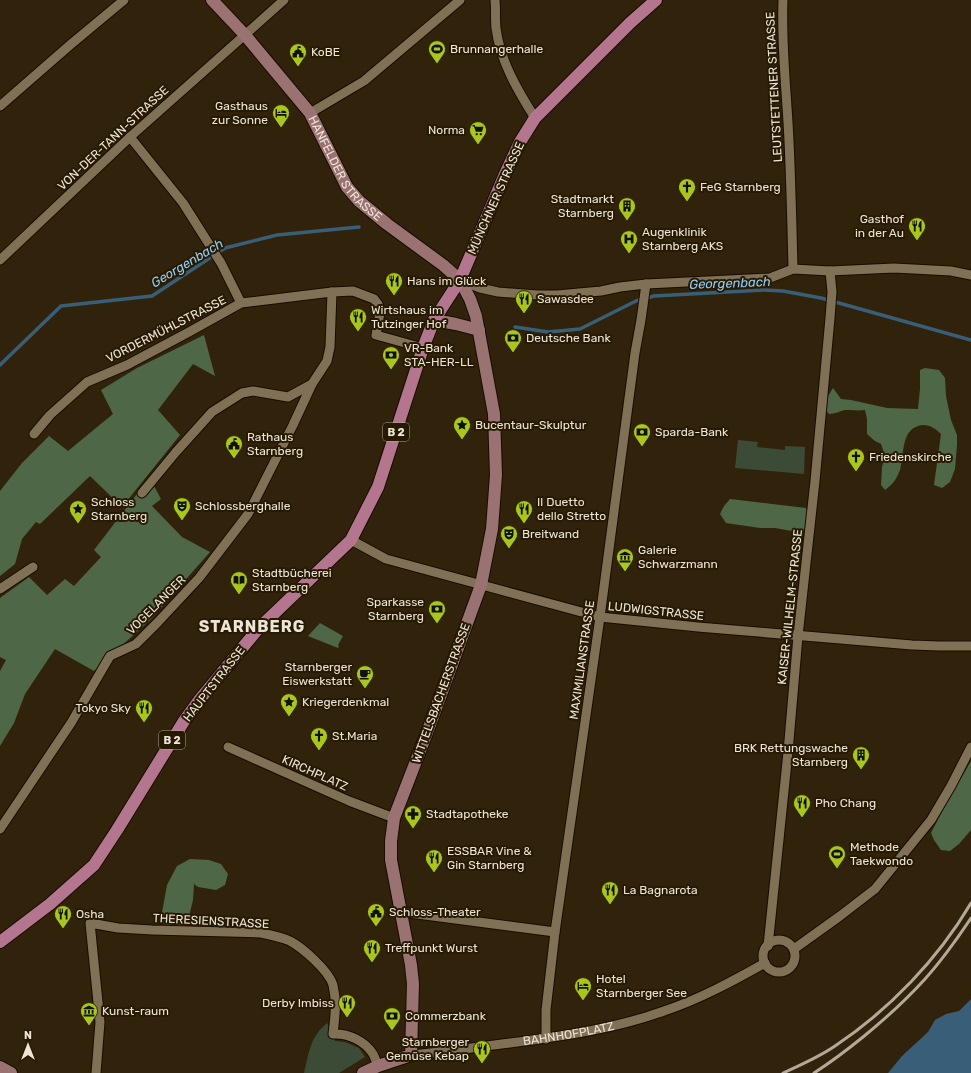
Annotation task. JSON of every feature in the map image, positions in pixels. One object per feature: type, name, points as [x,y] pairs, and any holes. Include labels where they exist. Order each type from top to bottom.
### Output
[{"type":"main road","name":"MÜNCHNER STRASSE","points":[[434,320],[460,280],[505,174],[520,142],[535,118],[630,23],[656,0]]},
{"type":"main road","name":"HAUPTSTRASSE","points":[[0,942],[50,904],[94,865],[184,721],[200,699],[258,629],[351,540],[378,487],[423,348],[434,320]]},
{"type":"street","points":[[0,106],[124,0]]},
{"type":"street","name":"HANFELDER STRASSE","points":[[212,0],[245,35],[310,113],[347,187],[359,201],[387,224],[443,265],[460,280],[470,298],[479,330]]},
{"type":"street","name":"VON-DER-TANN-STRASSE","points":[[0,260],[130,137],[284,0]]},
{"type":"street","points":[[310,113],[364,81],[460,0]]},
{"type":"street","points":[[495,0],[496,28],[499,45],[505,63],[521,95],[535,118]]},
{"type":"street","name":"LEUTSTETTENER STRASSE","points":[[783,0],[782,48],[789,141],[793,269]]},
{"type":"street","points":[[130,137],[183,203],[221,263],[241,303]]},
{"type":"street","points":[[460,280],[480,288],[498,292],[557,295],[601,291],[620,287],[645,288],[770,278],[793,269],[830,271],[894,268],[951,271],[971,275]]},
{"type":"street","name":"KAISER-WILHELM-STRASSE","points":[[768,946],[788,752],[798,636],[816,474],[831,310],[832,292],[830,271]]},
{"type":"street","name":"MAXIMILIANSTRASSE","points":[[546,1039],[546,1010],[555,932],[645,288]]},
{"type":"street","name":"VORDERMÜHLSTRASSE","points":[[34,434],[50,415],[86,382],[133,361],[241,303],[332,292],[353,291],[374,299],[378,304],[380,314],[376,335],[423,348]]},
{"type":"street","name":"VOGELANGER","points":[[0,829],[71,724],[110,656],[136,644],[158,622],[199,578],[248,514],[312,384],[327,361],[330,347],[332,292]]},
{"type":"street","points":[[434,320],[479,330]]},
{"type":"street","name":"WITTELSBACHERSTRASSE","points":[[411,1055],[413,984],[402,912],[391,860],[391,841],[394,818],[481,585],[492,529],[496,475],[494,414],[479,330]]},
{"type":"street","points":[[142,493],[212,412],[242,393],[253,391],[288,397],[312,384]]},
{"type":"street","name":"LUDWIGSTRASSE","points":[[351,540],[386,559],[600,617],[690,627],[912,645],[971,646]]},
{"type":"street","points":[[0,589],[34,567]]},
{"type":"street","name":"KIRCHPLATZ","points":[[228,747],[348,801],[394,818]]},
{"type":"street","points":[[794,949],[875,889],[931,820],[951,786],[971,747]]},
{"type":"street","points":[[402,912],[555,932]]},
{"type":"street","name":"THERESIENSTRASSE","points":[[96,1073],[100,1022],[90,923],[118,928],[152,930],[261,933],[273,935],[291,942],[317,963],[333,983],[336,1005],[333,1034],[340,1033],[347,1035],[364,1043],[373,1053],[378,1066]]},
{"type":"street","points":[[772,942],[787,942],[794,949],[795,960],[789,969],[778,972],[773,971],[765,964],[764,954],[772,942]]},
{"type":"street","name":"BAHNHOFPLATZ","points":[[363,1073],[378,1066],[411,1055],[546,1039],[634,1021],[664,1011],[716,990],[765,964]]},
{"type":"street","points":[[0,1067],[11,1073]]},
{"type":"green space","points":[[204,335],[215,376],[193,364],[158,410],[180,435],[122,507],[90,476],[40,524],[36,522],[22,539],[15,564],[0,576],[0,491],[22,463],[49,436],[68,451],[113,414],[101,390],[137,368]]},
{"type":"green space","points":[[925,368],[939,370],[945,378],[946,396],[951,420],[957,435],[955,469],[950,482],[942,488],[934,485],[941,434],[931,427],[921,425],[913,429],[906,438],[900,470],[894,482],[885,490],[881,485],[882,467],[885,456],[881,444],[867,434],[867,419],[865,410],[845,410],[829,414],[822,406],[833,388],[841,399],[887,408],[918,409],[920,370]]},
{"type":"green space","points":[[738,440],[758,442],[757,447],[785,450],[785,446],[805,447],[804,474],[735,468]]},
{"type":"green space","points":[[153,484],[161,499],[152,506],[182,537],[210,552],[151,619],[94,671],[55,649],[25,694],[14,723],[0,746],[0,671],[6,660],[0,657],[0,598],[29,577],[47,595],[65,579],[74,586],[101,557],[94,550],[137,494],[141,497]]},
{"type":"green space","points":[[730,499],[806,508],[809,514],[808,524],[803,533],[775,528],[760,528],[726,523],[720,514]]},
{"type":"green space","points":[[320,623],[343,636],[338,648],[308,636]]},
{"type":"green space","points":[[971,761],[971,830],[959,844],[950,851],[941,850],[931,833]]},
{"type":"green space","points":[[190,859],[209,860],[221,864],[228,874],[225,885],[216,890],[198,887],[194,884],[193,900],[187,925],[172,928],[163,923],[161,918],[167,885],[177,866]]},
{"type":"green space","points":[[327,1023],[335,1041],[345,1042],[359,1048],[365,1057],[339,1073],[304,1073],[311,1046],[321,1028]]},
{"type":"water","points":[[971,999],[971,1073],[888,1073],[902,1056],[928,1032],[935,1020],[946,1014],[959,1011]]},
{"type":"waterway","name":"Georgenbach","points":[[0,365],[61,306],[152,296],[225,248],[277,235],[359,227]]},
{"type":"waterway","name":"Georgenbach","points":[[515,327],[548,332],[580,329],[636,301],[654,296],[764,290],[783,291],[821,298],[971,340]]},
{"type":"railway","points":[[783,1073],[803,1064],[835,1046],[855,1032],[893,1000],[928,963],[958,924],[971,903]]},
{"type":"railway","points":[[814,1073],[863,1037],[910,994],[925,979],[955,942],[971,918]]},
{"type":"place","name":"Brunnangerhalle","points":[[437,64]]},
{"type":"place","name":"KoBE","points":[[298,67]]},
{"type":"place","name":"Gasthaus zur Sonne","points":[[281,128]]},
{"type":"place","name":"Norma","points":[[478,145]]},
{"type":"place","name":"FeG Starnberg","points":[[687,202]]},
{"type":"place","name":"Stadtmarkt Starnberg","points":[[627,221]]},
{"type":"place","name":"Gasthof in der Au","points":[[917,241]]},
{"type":"place","name":"Augenklinik Starnberg AKS","points":[[629,254]]},
{"type":"place","name":"Hans im Glück","points":[[394,296]]},
{"type":"place","name":"Sawasdee","points":[[524,314]]},
{"type":"place","name":"Wirtshaus im Tutzinger Hof","points":[[358,332]]},
{"type":"place","name":"Deutsche Bank","points":[[513,353]]},
{"type":"place","name":"VR-Bank STA-HER-LL","points":[[391,370]]},
{"type":"place","name":"Bucentaur-Skulptur","points":[[462,440]]},
{"type":"place","name":"Sparda-Bank","points":[[642,447]]},
{"type":"place","name":"Rathaus Starnberg","points":[[234,459]]},
{"type":"place","name":"Friedenskirche","points":[[856,472]]},
{"type":"place","name":"Schlossberghalle","points":[[182,521]]},
{"type":"place","name":"Schloss Starnberg","points":[[78,524]]},
{"type":"place","name":"Il Duetto dello Stretto","points":[[524,524]]},
{"type":"place","name":"Breitwand","points":[[509,549]]},
{"type":"place","name":"Galerie Schwarzmann","points":[[625,572]]},
{"type":"place","name":"Stadtbücherei Starnberg","points":[[239,595]]},
{"type":"place","name":"Sparkasse Starnberg","points":[[437,624]]},
{"type":"place","name":"Starnberger Eiswerkstatt","points":[[365,689]]},
{"type":"place","name":"Kriegerdenkmal","points":[[289,717]]},
{"type":"place","name":"Tokyo Sky","points":[[144,723]]},
{"type":"place","name":"St.Maria","points":[[319,751]]},
{"type":"place","name":"BRK Rettungswache Starnberg","points":[[861,770]]},
{"type":"place","name":"Pho Chang","points":[[802,818]]},
{"type":"place","name":"Stadtapotheke","points":[[413,829]]},
{"type":"place","name":"Methode Taekwondo","points":[[837,869]]},
{"type":"place","name":"ESSBAR Vine & Gin Starnberg","points":[[434,873]]},
{"type":"place","name":"La Bagnarota","points":[[610,905]]},
{"type":"place","name":"Schloss-Theater","points":[[376,927]]},
{"type":"place","name":"Osha","points":[[63,929]]},
{"type":"place","name":"Treffpunkt Wurst","points":[[372,963]]},
{"type":"place","name":"Hotel Starnberger See","points":[[583,1001]]},
{"type":"place","name":"Derby Imbiss","points":[[347,1018]]},
{"type":"place","name":"Kunst-raum","points":[[89,1026]]},
{"type":"place","name":"Commerzbank","points":[[392,1031]]},
{"type":"place","name":"Starnberger Gemüse Kebap","points":[[482,1064]]},
{"type":"district","name":"STARNBERG","points":[[252,626]]}]
